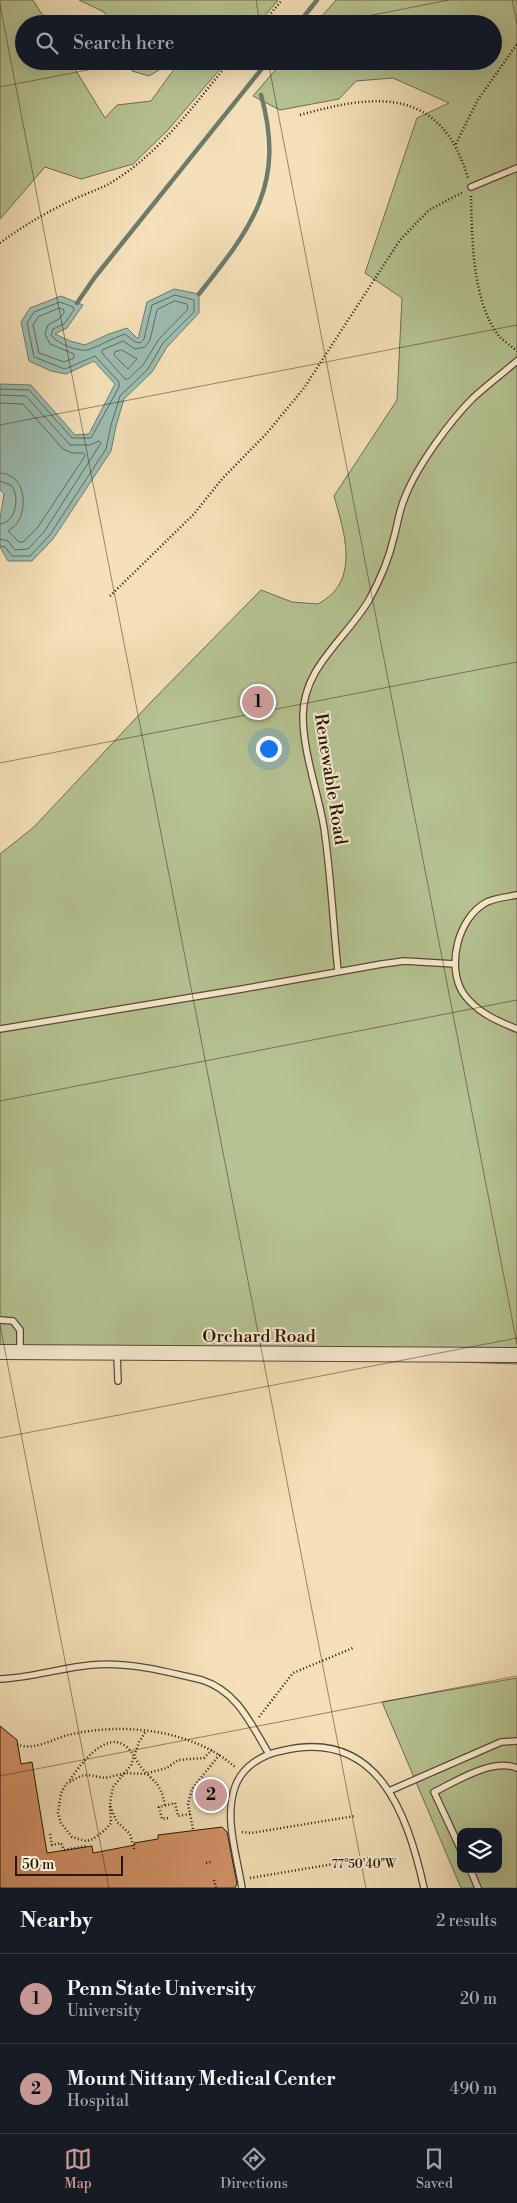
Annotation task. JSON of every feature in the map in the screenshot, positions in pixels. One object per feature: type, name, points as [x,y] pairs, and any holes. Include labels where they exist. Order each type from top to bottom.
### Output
[{"type":"street","name":"Orchard Road","points":[[0,1352],[517,1355]]},
{"type":"lane","points":[[471,187],[517,168]]},
{"type":"lane","name":"Renewable Road","points":[[338,971],[324,829],[306,742],[303,716],[305,698],[311,679],[319,665],[369,600],[381,576],[389,555],[398,516],[410,484],[446,431],[473,398],[517,361]]},
{"type":"lane","points":[[517,895],[487,902],[477,909],[465,925],[456,951],[455,964],[463,992],[471,1003],[497,1021],[517,1029]]},
{"type":"lane","points":[[0,1029],[404,961],[455,964]]},
{"type":"lane","points":[[0,1320],[13,1321],[20,1330],[20,1352]]},
{"type":"lane","points":[[117,1354],[118,1381]]},
{"type":"lane","points":[[0,1679],[22,1678],[63,1668],[119,1665],[202,1680],[214,1684],[232,1697],[269,1754]]},
{"type":"lane","points":[[389,1791],[501,1742],[517,1741]]},
{"type":"lane","points":[[242,1888],[230,1808],[235,1786],[239,1778],[256,1760],[269,1754],[296,1748],[316,1747],[334,1750],[359,1760],[372,1769],[389,1791],[411,1839],[424,1888]]},
{"type":"lane","points":[[457,1841],[434,1792],[492,1766],[507,1764],[517,1768]]},
{"type":"lane","points":[[472,1873],[478,1888]]},
{"type":"path","points":[[270,15],[282,0]]},
{"type":"path","points":[[502,65],[517,44]]},
{"type":"path","points":[[0,243],[23,226],[62,204],[107,185],[144,159],[173,130],[223,70]]},
{"type":"path","points":[[456,144],[477,101],[499,70]]},
{"type":"path","points":[[300,116],[369,101],[396,102],[412,107],[443,128],[456,144],[471,187],[473,256],[485,309],[499,335],[517,351]]},
{"type":"path","points":[[110,596],[194,514],[222,479],[266,433],[304,388],[400,240],[429,210],[471,187]]},
{"type":"path","points":[[257,1719],[293,1672],[353,1648]]},
{"type":"path","points":[[17,1744],[33,1747],[68,1735],[100,1730],[146,1731],[182,1739],[212,1750],[220,1754],[235,1767]]},
{"type":"path","points":[[146,1731],[139,1742],[135,1757],[126,1773],[113,1787],[110,1806],[111,1823],[100,1835],[86,1841],[78,1840],[66,1831],[58,1813],[61,1793],[96,1749],[101,1746],[119,1743],[128,1748],[135,1757],[147,1773],[161,1789],[165,1806]]},
{"type":"path","points":[[69,1782],[88,1775],[105,1778],[126,1773],[147,1773],[167,1768],[178,1760],[204,1758],[212,1750]]},
{"type":"path","points":[[193,1829],[188,1804],[192,1789],[220,1754]]},
{"type":"path","points":[[168,1818],[162,1819],[160,1806],[175,1804],[178,1816],[190,1814]]},
{"type":"path","points":[[110,1806],[117,1822],[130,1834],[134,1849]]},
{"type":"path","points":[[242,1832],[251,1833],[355,1816]]},
{"type":"path","points":[[50,1834],[52,1845],[61,1843],[64,1850],[87,1847],[86,1841]]},
{"type":"path","points":[[250,1878],[369,1858]]},
{"type":"path","points":[[206,1863],[211,1862]]},
{"type":"path","points":[[214,1880],[216,1888]]},
{"type":"green space","points":[[0,0],[33,0],[42,15],[15,15],[15,70],[76,70],[105,118],[117,105],[151,101],[173,70],[219,70],[167,131],[133,164],[81,179],[45,167],[0,219]]},
{"type":"green space","points":[[79,0],[278,0],[266,15],[106,15],[104,12]]},
{"type":"green space","points":[[336,0],[517,0],[517,1364],[0,1347],[0,854],[34,827],[151,702],[261,590],[292,602],[318,604],[333,593],[340,583],[346,559],[344,533],[334,496],[397,400],[402,298],[365,273],[417,118],[449,103],[393,78],[356,81],[339,99],[280,110],[253,96],[275,70],[502,70],[502,15],[323,15]]},
{"type":"green space","points":[[132,70],[159,70],[149,76]]},
{"type":"green space","points":[[517,1678],[517,1888],[461,1888],[382,1702]]},
{"type":"water","points":[[174,289],[199,294],[199,313],[167,347],[152,372],[124,399],[111,451],[53,539],[32,561],[8,561],[0,547],[0,519],[4,494],[0,490],[0,384],[31,385],[75,435],[89,434],[115,384],[94,361],[66,374],[51,371],[29,361],[21,322],[30,308],[61,296],[83,305],[67,328],[55,334],[85,345],[127,328],[138,339],[147,302]]},
{"type":"building","points":[[0,1726],[17,1740],[21,1764],[32,1762],[47,1853],[92,1846],[93,1853],[158,1839],[158,1835],[222,1827],[227,1832],[237,1884],[235,1888],[0,1888]]},
{"type":"waterway","points":[[305,15],[317,0]]},
{"type":"waterway","points":[[77,303],[95,277],[261,70]]},
{"type":"waterway","points":[[199,294],[235,247],[259,203],[266,179],[269,154],[268,126],[261,95]]},
{"type":"place","name":"Penn State University","points":[[258,702]]},
{"type":"place","name":"Mount Nittany Medical Center","points":[[211,1795]]}]
